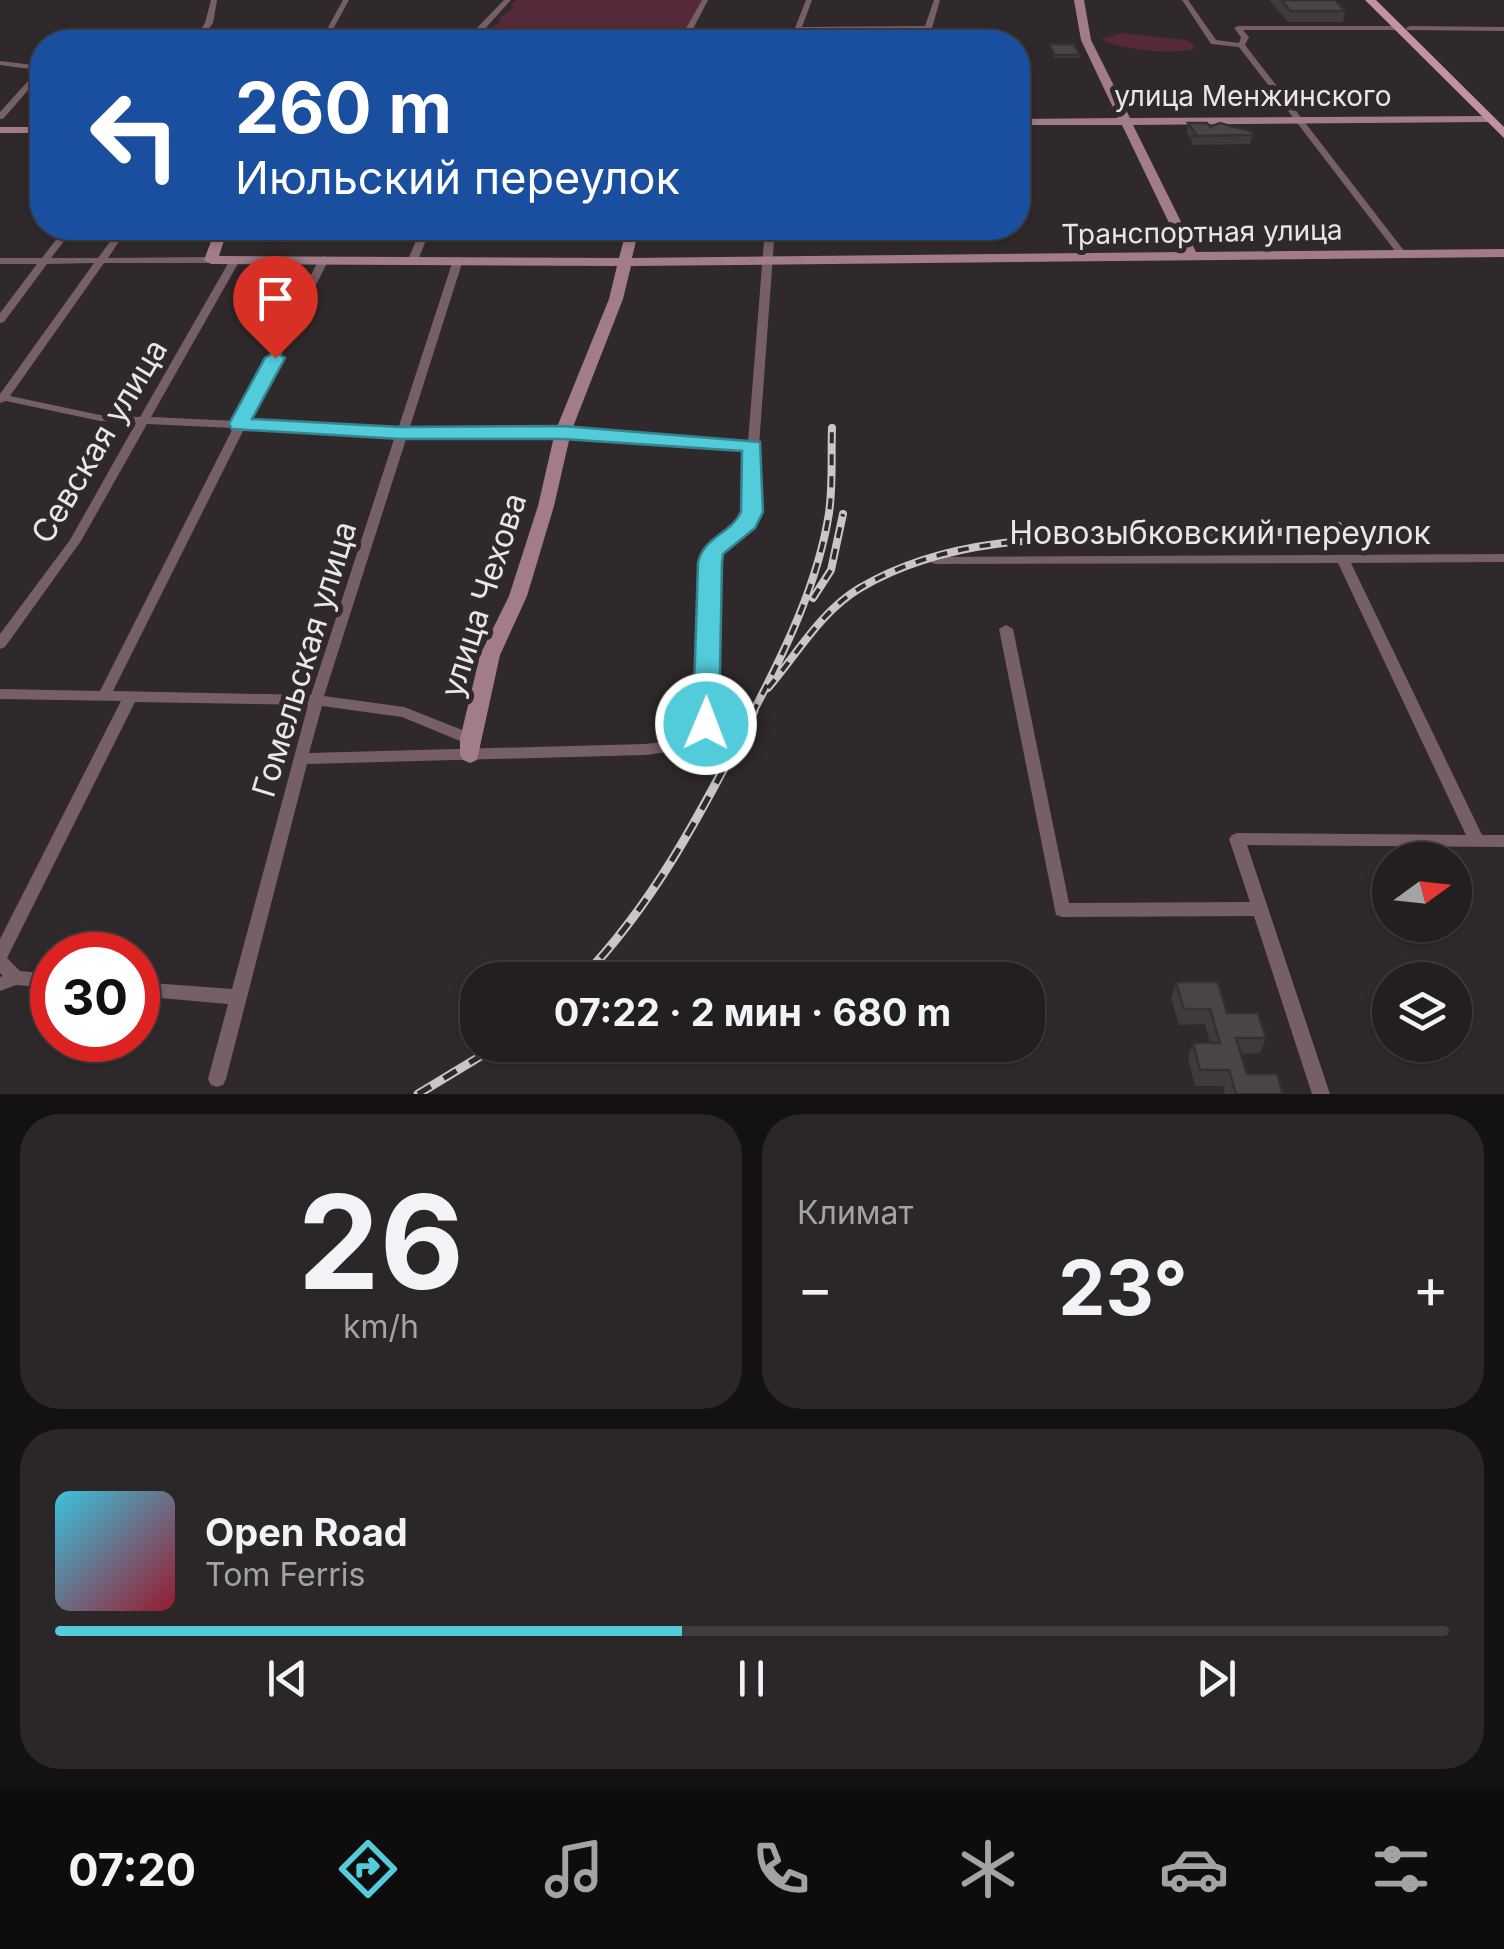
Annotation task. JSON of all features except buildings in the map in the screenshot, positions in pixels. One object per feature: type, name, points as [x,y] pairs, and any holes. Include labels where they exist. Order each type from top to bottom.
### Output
[{"type":"main road","points":[[1370,0],[1404,28],[1500,123]]},
{"type":"main road","points":[[1382,0],[1404,28]]},
{"type":"street","points":[[204,30],[214,0]]},
{"type":"street","points":[[329,30],[346,0]]},
{"type":"street","points":[[483,30],[508,0]]},
{"type":"street","points":[[689,30],[705,0]]},
{"type":"street","points":[[798,28],[809,0]]},
{"type":"street","points":[[725,30],[928,28],[935,0]]},
{"type":"street","points":[[1079,0],[1086,40],[1192,257]]},
{"type":"street","points":[[1185,0],[1214,42],[1240,45],[1402,254]]},
{"type":"street","points":[[792,30],[798,28]]},
{"type":"street","points":[[1240,45],[1244,37],[1238,28],[1504,29]]},
{"type":"street","points":[[0,63],[30,67]]},
{"type":"street","points":[[0,118],[30,83]]},
{"type":"street","name":"улица Менжинского","points":[[1030,122],[1500,123]]},
{"type":"street","points":[[0,130],[30,130]]},
{"type":"street","points":[[0,320],[61,240]]},
{"type":"street","points":[[116,240],[1,399],[100,418],[401,433],[563,432],[753,446]]},
{"type":"street","points":[[210,260],[218,240]]},
{"type":"street","points":[[413,260],[421,240]]},
{"type":"street","name":"улица Чехова","points":[[470,747],[490,655],[518,596],[546,506],[563,432],[616,299],[630,240]]},
{"type":"street","points":[[299,759],[470,747],[658,748],[695,737],[706,724],[712,551],[748,523],[752,512],[768,240]]},
{"type":"street","name":"Транспортная улица","points":[[0,261],[624,262],[1504,253]]},
{"type":"street","points":[[105,694],[324,259]]},
{"type":"street","name":"Севская улица","points":[[0,644],[76,541],[235,260]]},
{"type":"street","name":"Гомельская улица","points":[[217,1080],[316,700],[458,260]]},
{"type":"street","name":"Новозыбковский переулок","points":[[936,560],[1504,558]]},
{"type":"street","points":[[1343,559],[1477,841]]},
{"type":"street","points":[[1006,629],[1062,910],[1260,909]]},
{"type":"street","points":[[0,694],[316,700],[404,712],[470,747]]},
{"type":"street","points":[[8,981],[0,959],[130,698]]},
{"type":"street","points":[[1321,1094],[1237,839],[1504,842]]},
{"type":"street","points":[[160,990],[240,998]]},
{"type":"shaded area","points":[[516,0],[702,0],[684,30],[486,30],[500,23],[499,19],[514,7],[510,5]]},
{"type":"shaded area","points":[[1121,33],[1187,40],[1196,47],[1149,50],[1101,39]]},
{"type":"railway","points":[[752,714],[788,641],[817,565],[830,502],[832,428]]},
{"type":"railway","points":[[813,598],[831,570],[843,514]]},
{"type":"railway","points":[[768,688],[821,621],[846,598],[900,568],[942,554],[1030,540],[1225,536],[1338,526]]},
{"type":"railway","points":[[1322,533],[1376,531]]},
{"type":"railway","points":[[596,962],[655,886],[697,818],[754,711]]},
{"type":"railway","points":[[418,1094],[471,1062]]},
{"type":"route","points":[[275,358],[239,424],[401,433],[563,432],[753,446],[752,512],[748,523],[712,551],[706,724]]}]
